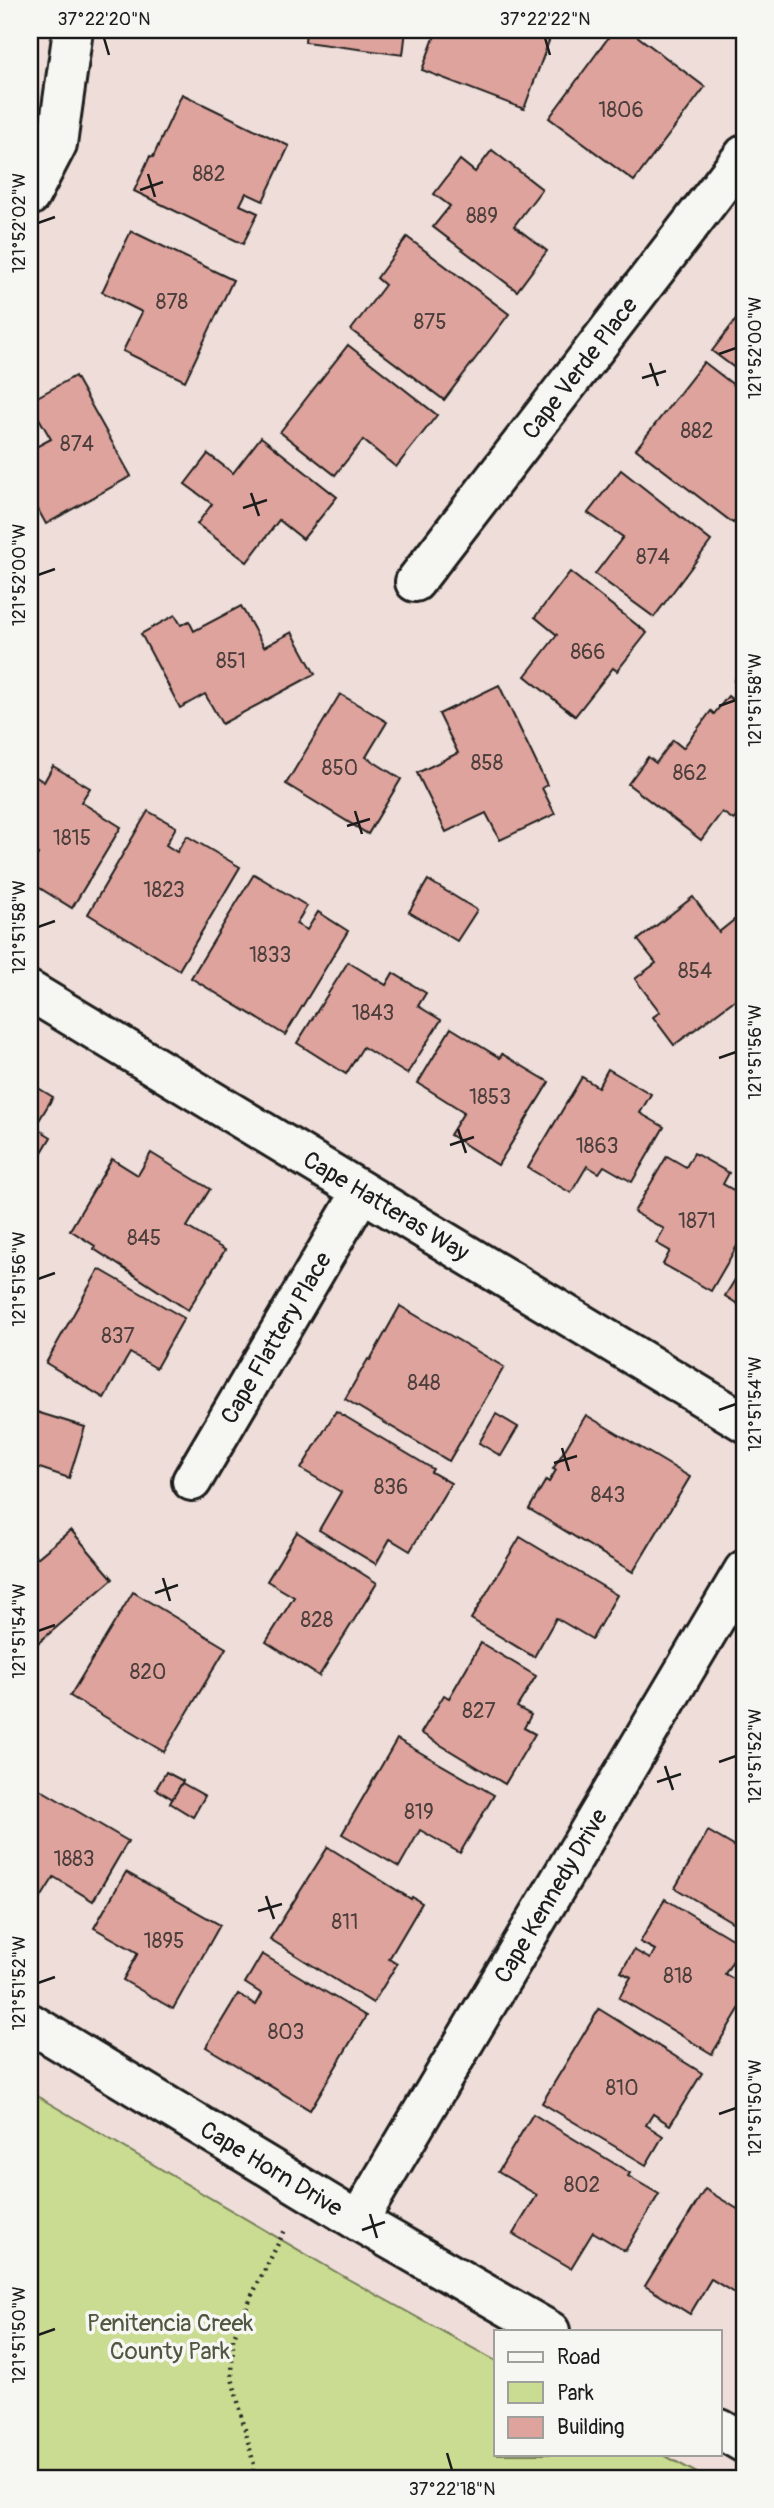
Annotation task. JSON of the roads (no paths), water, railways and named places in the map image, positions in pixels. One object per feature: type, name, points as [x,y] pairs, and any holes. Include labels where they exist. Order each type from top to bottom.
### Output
[{"type":"street","points":[[30,196],[57,144],[73,30]]},
{"type":"street","name":"Cape Verde Place","points":[[415,582],[744,155]]},
{"type":"street","name":"Cape Hatteras Way","points":[[30,991],[744,1422]]},
{"type":"street","name":"Cape Flattery Place","points":[[192,1481],[361,1193]]},
{"type":"street","name":"Cape Kennedy Drive","points":[[358,2221],[744,1570]]},
{"type":"street","name":"Cape Horn Drive","points":[[30,2022],[358,2221],[548,2330]]},
{"type":"street","points":[[722,2430],[744,2443]]},
{"type":"park label","name":"Penitencia Creek County Park","points":[[170,2337]]}]
